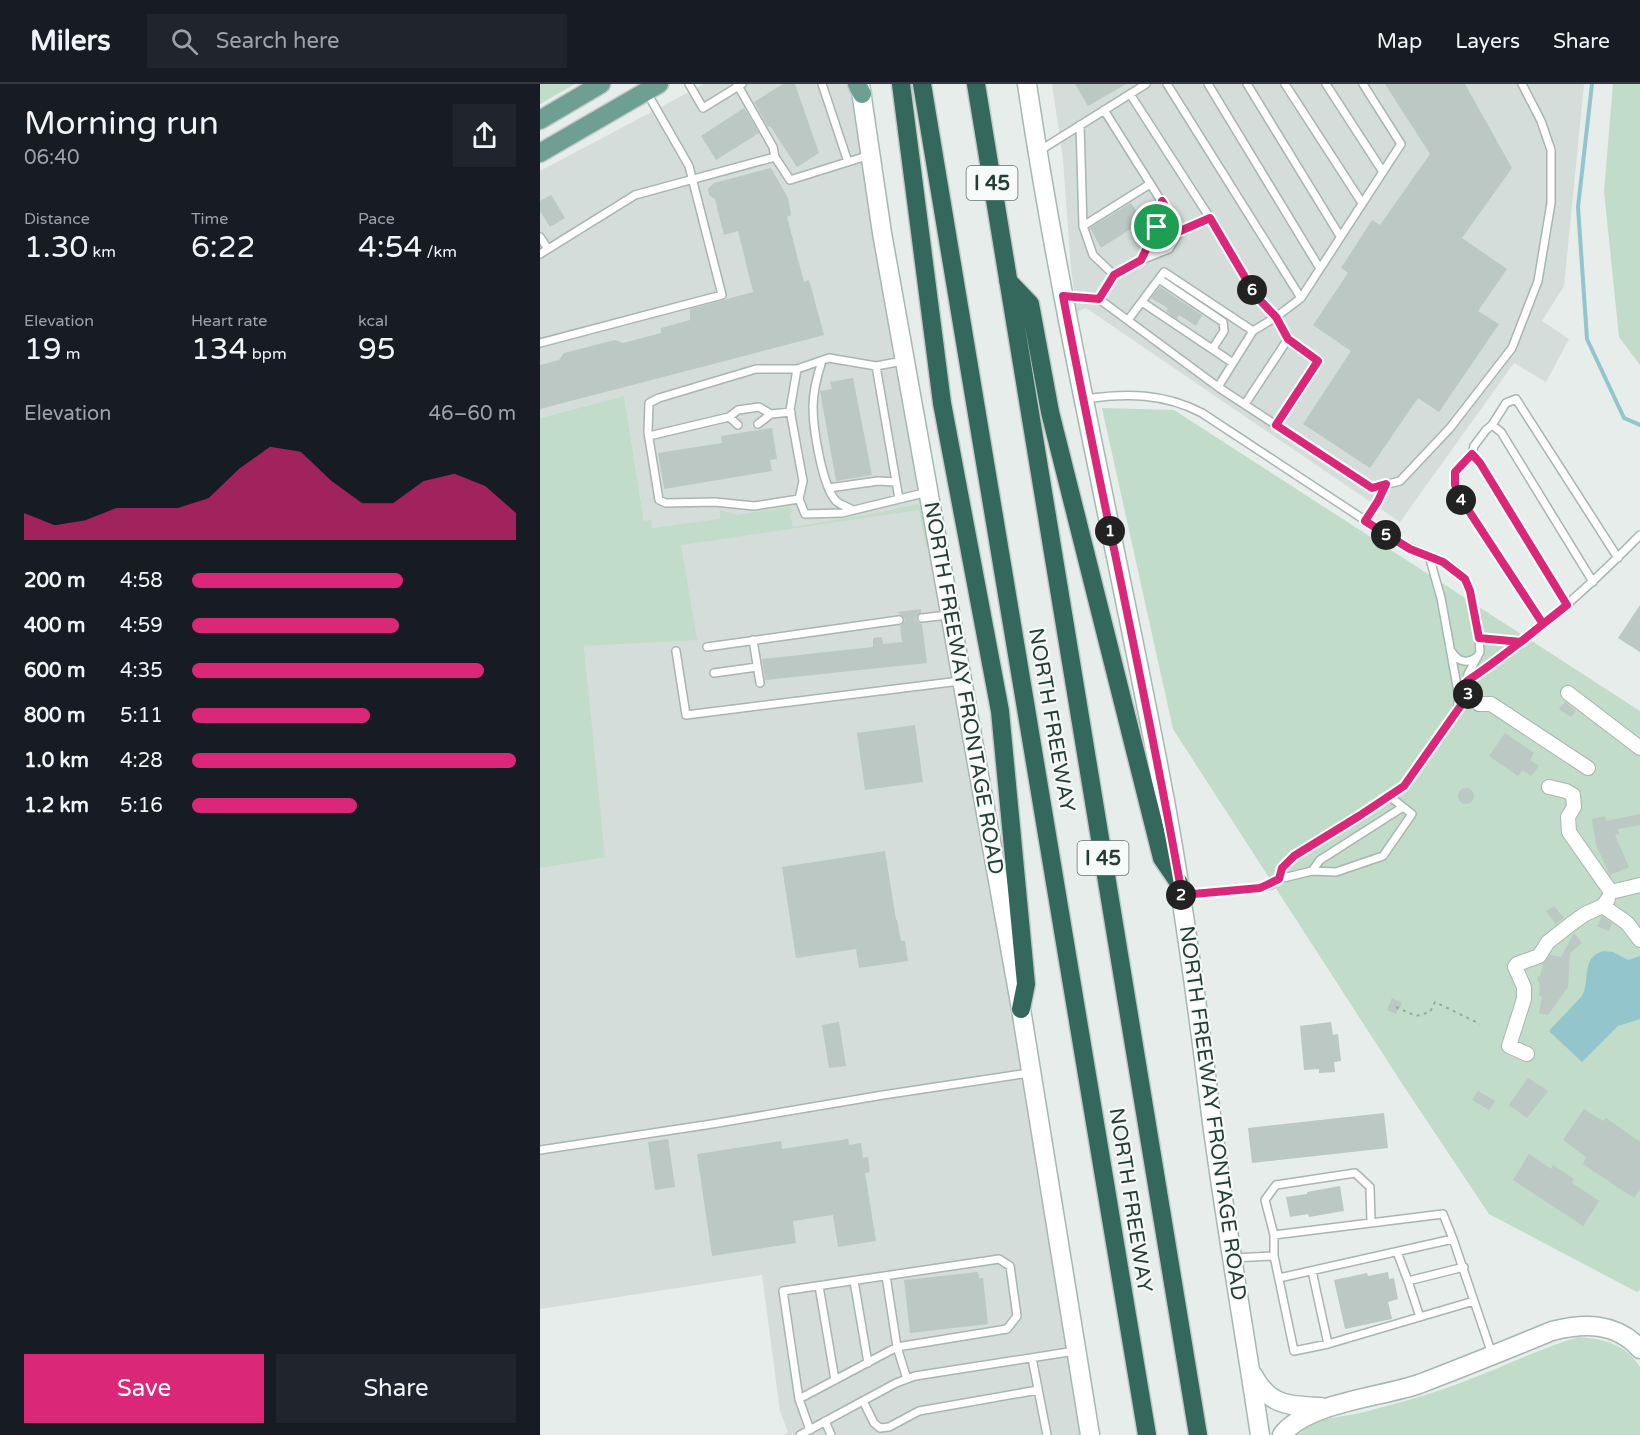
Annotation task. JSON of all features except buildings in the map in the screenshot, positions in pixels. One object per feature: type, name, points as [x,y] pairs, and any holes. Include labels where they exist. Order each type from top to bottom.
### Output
[{"type":"highway","points":[[901,84],[942,403],[1000,711],[1026,984],[1021,1009]]},
{"type":"highway","name":"NORTH FREEWAY","points":[[922,84],[1147,1435]]},
{"type":"highway","name":"NORTH FREEWAY","points":[[976,84],[1198,1435]]},
{"type":"highway","points":[[1008,281],[1030,303],[1050,412],[1162,858],[1180,889]]},
{"type":"main road","points":[[540,120],[600,84]]},
{"type":"main road","name":"NORTH FREEWAY FRONTAGE ROAD","points":[[1027,84],[1063,296],[1142,682],[1180,889],[1202,1035],[1211,1116],[1260,1435]]},
{"type":"main road","name":"NORTH FREEWAY FRONTAGE ROAD","points":[[860,87],[905,360],[1021,1009],[1090,1435]]},
{"type":"main road","points":[[540,153],[652,88]]},
{"type":"main road","points":[[1282,1435],[1303,1418],[1332,1407],[1416,1385],[1552,1331],[1575,1326],[1599,1327],[1631,1339],[1640,1349]]},
{"type":"main road","points":[[1251,1370],[1260,1389],[1275,1400],[1296,1406],[1332,1407]]},
{"type":"street","points":[[1467,687],[1479,704],[1491,704],[1588,768]]},
{"type":"street","points":[[1568,693],[1640,748]]},
{"type":"street","points":[[1549,787],[1573,795],[1574,807],[1568,818],[1569,832],[1611,892]]},
{"type":"street","points":[[1611,892],[1640,885]]},
{"type":"street","points":[[1527,1054],[1509,1046],[1524,999],[1524,987],[1515,967],[1517,964],[1539,956],[1548,942],[1571,924],[1585,914],[1603,906],[1611,892]]},
{"type":"street","points":[[1603,906],[1627,923],[1640,940]]},
{"type":"lane","points":[[689,84],[703,108],[739,85],[773,147],[775,157],[790,180],[871,154]]},
{"type":"lane","points":[[822,84],[848,162]]},
{"type":"lane","points":[[1037,153],[1146,84]]},
{"type":"lane","points":[[1167,84],[1301,298]]},
{"type":"lane","points":[[1208,84],[1319,267]]},
{"type":"lane","points":[[1247,84],[1340,236]]},
{"type":"lane","points":[[1285,84],[1362,203]]},
{"type":"lane","points":[[1326,84],[1383,172]]},
{"type":"lane","points":[[1218,387],[1253,331],[1301,298],[1401,144],[1363,84]]},
{"type":"lane","points":[[1063,296],[1099,299],[1218,387],[1372,488],[1400,481],[1450,428],[1512,348],[1538,281],[1551,203],[1551,150],[1541,121],[1522,84]]},
{"type":"lane","points":[[540,343],[722,295],[689,166],[652,88]]},
{"type":"lane","points":[[1130,94],[1210,218],[1256,296],[1276,317],[1288,339],[1318,361],[1276,425]]},
{"type":"lane","points":[[1104,110],[1180,231]]},
{"type":"lane","points":[[1080,125],[1083,226],[1093,255],[1114,275]]},
{"type":"lane","points":[[540,254],[635,195],[775,157]]},
{"type":"lane","points":[[1083,226],[1150,184]]},
{"type":"lane","points":[[1141,260],[1157,227],[1162,201]]},
{"type":"lane","points":[[1099,299],[1114,275],[1141,260],[1169,249],[1180,231],[1210,218]]},
{"type":"lane","points":[[540,237],[548,249]]},
{"type":"lane","points":[[1128,320],[1164,272],[1253,331]]},
{"type":"lane","points":[[1159,279],[1223,322],[1224,331],[1213,348]]},
{"type":"lane","points":[[1142,302],[1233,363]]},
{"type":"lane","points":[[1245,404],[1288,339]]},
{"type":"lane","points":[[799,499],[754,506],[715,502],[666,503],[659,500],[649,436],[649,403],[756,369],[797,369],[829,358],[876,366],[905,360]]},
{"type":"lane","points":[[822,361],[815,384],[813,406],[816,439],[825,480],[829,488],[837,501],[853,510]]},
{"type":"lane","points":[[876,366],[898,499]]},
{"type":"lane","points":[[797,369],[790,412],[802,481],[799,499],[805,514],[842,513],[929,492]]},
{"type":"lane","points":[[1083,399],[1139,394],[1186,404],[1410,549],[1450,566],[1465,579],[1470,591],[1479,638],[1479,655],[1468,674],[1467,687],[1452,718]]},
{"type":"lane","points":[[1543,624],[1455,485],[1455,472],[1472,454],[1474,446],[1492,425],[1506,402],[1516,399],[1618,558]]},
{"type":"lane","points":[[649,436],[729,417],[738,410],[759,407],[771,414]]},
{"type":"lane","points":[[758,423],[771,414],[790,412]]},
{"type":"lane","points":[[729,417],[738,425]]},
{"type":"lane","points":[[1492,425],[1501,432],[1593,582]]},
{"type":"lane","points":[[1472,454],[1480,463],[1567,605]]},
{"type":"lane","points":[[829,488],[878,481],[896,482]]},
{"type":"lane","points":[[1365,521],[1386,484]]},
{"type":"lane","points":[[1467,687],[1567,605],[1640,535]]},
{"type":"lane","points":[[1279,879],[1282,868],[1294,856],[1404,786],[1456,712],[1459,698],[1441,598],[1429,556]]},
{"type":"lane","points":[[922,618],[951,615]]},
{"type":"lane","points":[[707,647],[899,620]]},
{"type":"lane","points":[[1479,638],[1521,642]]},
{"type":"lane","points":[[753,640],[760,684]]},
{"type":"lane","points":[[1450,650],[1462,662],[1473,660],[1479,655]]},
{"type":"lane","points":[[676,651],[686,715],[963,680]]},
{"type":"lane","points":[[714,673],[757,667]]},
{"type":"lane","points":[[1180,889],[1260,888],[1279,879],[1312,871],[1336,872],[1383,856],[1412,814],[1389,796]]},
{"type":"lane","points":[[1312,871],[1320,860],[1403,807]]},
{"type":"lane","points":[[540,1150],[1030,1073]]},
{"type":"lane","points":[[1371,1223],[1370,1187],[1355,1173],[1276,1185],[1265,1200],[1274,1234],[1274,1256],[1294,1351],[1328,1344],[1474,1301]]},
{"type":"lane","points":[[1274,1234],[1443,1214],[1464,1267],[1492,1355]]},
{"type":"lane","points":[[1279,1278],[1453,1239]]},
{"type":"lane","points":[[1397,1252],[1420,1317]]},
{"type":"lane","points":[[1233,1258],[1274,1256]]},
{"type":"lane","points":[[799,1399],[897,1347],[1007,1329],[1017,1316],[1010,1266],[999,1259],[783,1291],[799,1399],[810,1430]]},
{"type":"lane","points":[[1408,1281],[1464,1267]]},
{"type":"lane","points":[[1312,1271],[1328,1344]]},
{"type":"lane","points":[[886,1276],[897,1347],[907,1379]]},
{"type":"lane","points":[[854,1281],[868,1363]]},
{"type":"lane","points":[[819,1286],[835,1380]]},
{"type":"lane","points":[[800,1435],[915,1376],[1077,1351]]},
{"type":"lane","points":[[1032,1358],[1047,1435]]},
{"type":"lane","points":[[863,1401],[880,1431],[919,1411],[1038,1390]]},
{"type":"lane","points":[[825,1421],[831,1435]]},
{"type":"path","points":[[1396,1007],[1416,1016],[1430,1012],[1435,1002],[1480,1024]]},
{"type":"shaded area","points":[[704,84],[849,84],[874,231],[953,648],[1080,1435],[784,1435],[788,1432],[780,1411],[762,1275],[540,1309],[540,868],[604,856],[584,646],[696,639],[677,525],[652,528],[644,521],[624,396],[540,418],[540,171]]},
{"type":"shaded area","points":[[1052,84],[1584,84],[1564,286],[1542,321],[1569,339],[1546,382],[1514,363],[1400,522],[1086,308],[1077,312],[1071,269],[1063,159]]},
{"type":"green space","points":[[540,84],[575,84],[540,104]]},
{"type":"green space","points":[[1613,84],[1640,84],[1640,365],[1619,337],[1604,191]]},
{"type":"green space","points":[[624,396],[644,521],[651,520],[652,528],[720,519],[720,510],[737,515],[789,507],[793,511],[790,514],[793,527],[918,504],[929,515],[930,546],[926,548],[919,510],[681,545],[697,640],[584,646],[605,857],[540,868],[540,418]]},
{"type":"green space","points":[[1102,408],[1174,410],[1640,711],[1640,1290],[1637,1292],[1489,1214],[1173,729]]},
{"type":"green space","points":[[1579,1337],[1614,1344],[1628,1353],[1640,1367],[1640,1435],[1295,1435],[1310,1424],[1431,1393]]},
{"type":"water","points":[[1603,951],[1613,952],[1628,960],[1640,956],[1640,1019],[1618,1026],[1582,1062],[1549,1031],[1582,996],[1591,959]]},
{"type":"waterway","points":[[1592,84],[1578,207],[1587,339],[1624,418],[1640,425]]},
{"type":"route","points":[[1162,201],[1180,231],[1210,218],[1256,296],[1276,317],[1288,339],[1318,361],[1276,425],[1372,488],[1386,484],[1365,521],[1410,549],[1450,566],[1465,579],[1470,591],[1479,638],[1521,642],[1543,624],[1461,499],[1455,485],[1455,472],[1472,454],[1480,463],[1567,605],[1500,659],[1467,681],[1468,694],[1464,701],[1404,786],[1294,856],[1282,868],[1279,879],[1271,885],[1260,888],[1182,895],[1142,682],[1063,296],[1099,299],[1114,275],[1141,260],[1157,227],[1162,201]]}]
